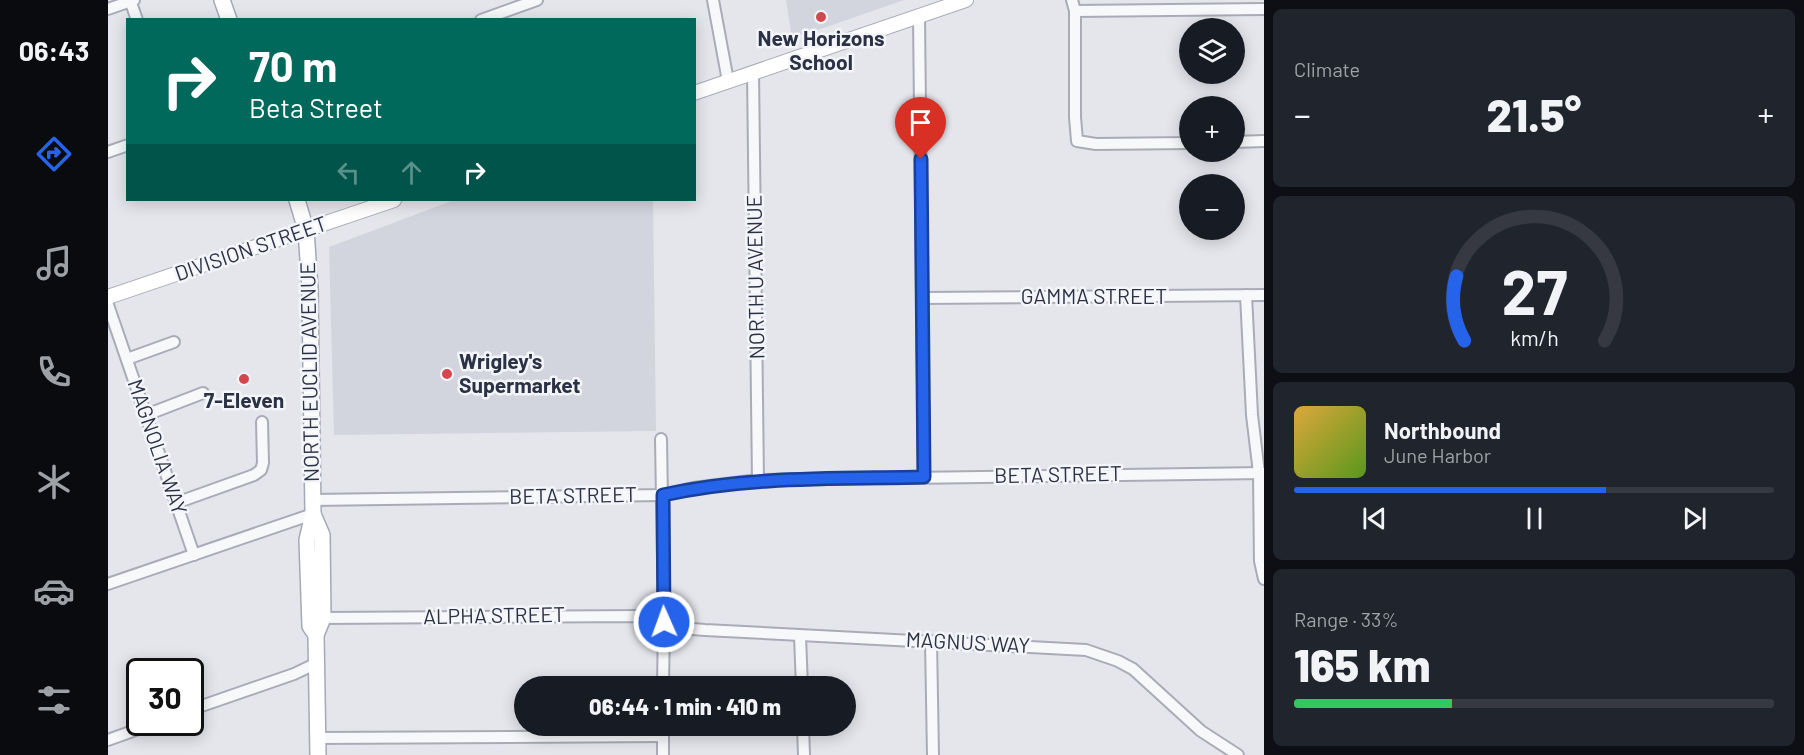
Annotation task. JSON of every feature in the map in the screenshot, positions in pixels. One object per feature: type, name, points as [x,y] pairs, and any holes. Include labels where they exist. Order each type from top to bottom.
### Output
[{"type":"main road","points":[[222,0],[228,18]]},
{"type":"main road","points":[[696,92],[966,0]]},
{"type":"main road","name":"NORTH EUCLID AVENUE","points":[[297,201],[306,230],[311,324],[313,507],[307,540],[310,626],[316,635]]},
{"type":"main road","name":"DIVISION STREET","points":[[108,297],[391,201]]},
{"type":"main road","name":"NORTH EUCLID AVENUE","points":[[313,507],[322,535],[323,618],[316,635],[315,664],[318,755]]},
{"type":"street","points":[[108,9],[131,0],[136,18]]},
{"type":"street","points":[[487,18],[537,0]]},
{"type":"street","points":[[713,0],[728,81]]},
{"type":"street","points":[[1179,143],[1096,144],[1077,141],[1073,5],[1244,4],[1264,9]]},
{"type":"street","points":[[919,17],[924,477]]},
{"type":"street","name":"NORTH U AVENUE","points":[[753,73],[758,480]]},
{"type":"street","points":[[1245,142],[1264,141]]},
{"type":"street","points":[[108,152],[126,146]]},
{"type":"street","points":[[1246,295],[1252,415],[1261,473],[1260,561],[1264,579]]},
{"type":"street","name":"GAMMA STREET","points":[[923,298],[1264,295]]},
{"type":"street","name":"MAGNOLIA WAY","points":[[108,305],[194,555]]},
{"type":"street","points":[[127,359],[174,342]]},
{"type":"street","points":[[146,415],[203,393]]},
{"type":"street","points":[[176,503],[261,470],[263,463],[262,422]]},
{"type":"street","points":[[661,439],[663,676]]},
{"type":"street","name":"BETA STREET","points":[[108,584],[194,555],[313,507],[663,495],[693,488],[758,480],[1261,473]]},
{"type":"street","name":"ALPHA STREET","points":[[323,618],[647,616],[664,622]]},
{"type":"street","name":"MAGNUS WAY","points":[[664,622],[680,628],[800,636],[1086,650],[1133,669],[1200,731],[1238,755]]},
{"type":"street","points":[[800,636],[802,676]]},
{"type":"street","points":[[931,641],[933,755]]},
{"type":"street","points":[[204,705],[294,674],[315,664]]},
{"type":"street","points":[[108,740],[126,733]]},
{"type":"street","points":[[317,738],[514,734]]},
{"type":"street","points":[[663,736],[663,755]]},
{"type":"street","points":[[803,736],[804,755]]},
{"type":"shaded area","name":"New Horizons School","points":[[786,0],[904,0],[792,39]]},
{"type":"shaded area","points":[[451,201],[653,201],[656,431],[334,435],[329,247]]},
{"type":"place","name":"New Horizons School","points":[[821,17]]},
{"type":"place","name":"Wrigley's Supermarket","points":[[447,374]]},
{"type":"place","name":"7-Eleven","points":[[244,379]]},
{"type":"route","points":[[664,622],[663,495],[693,488],[758,480],[924,477],[921,159]]}]
